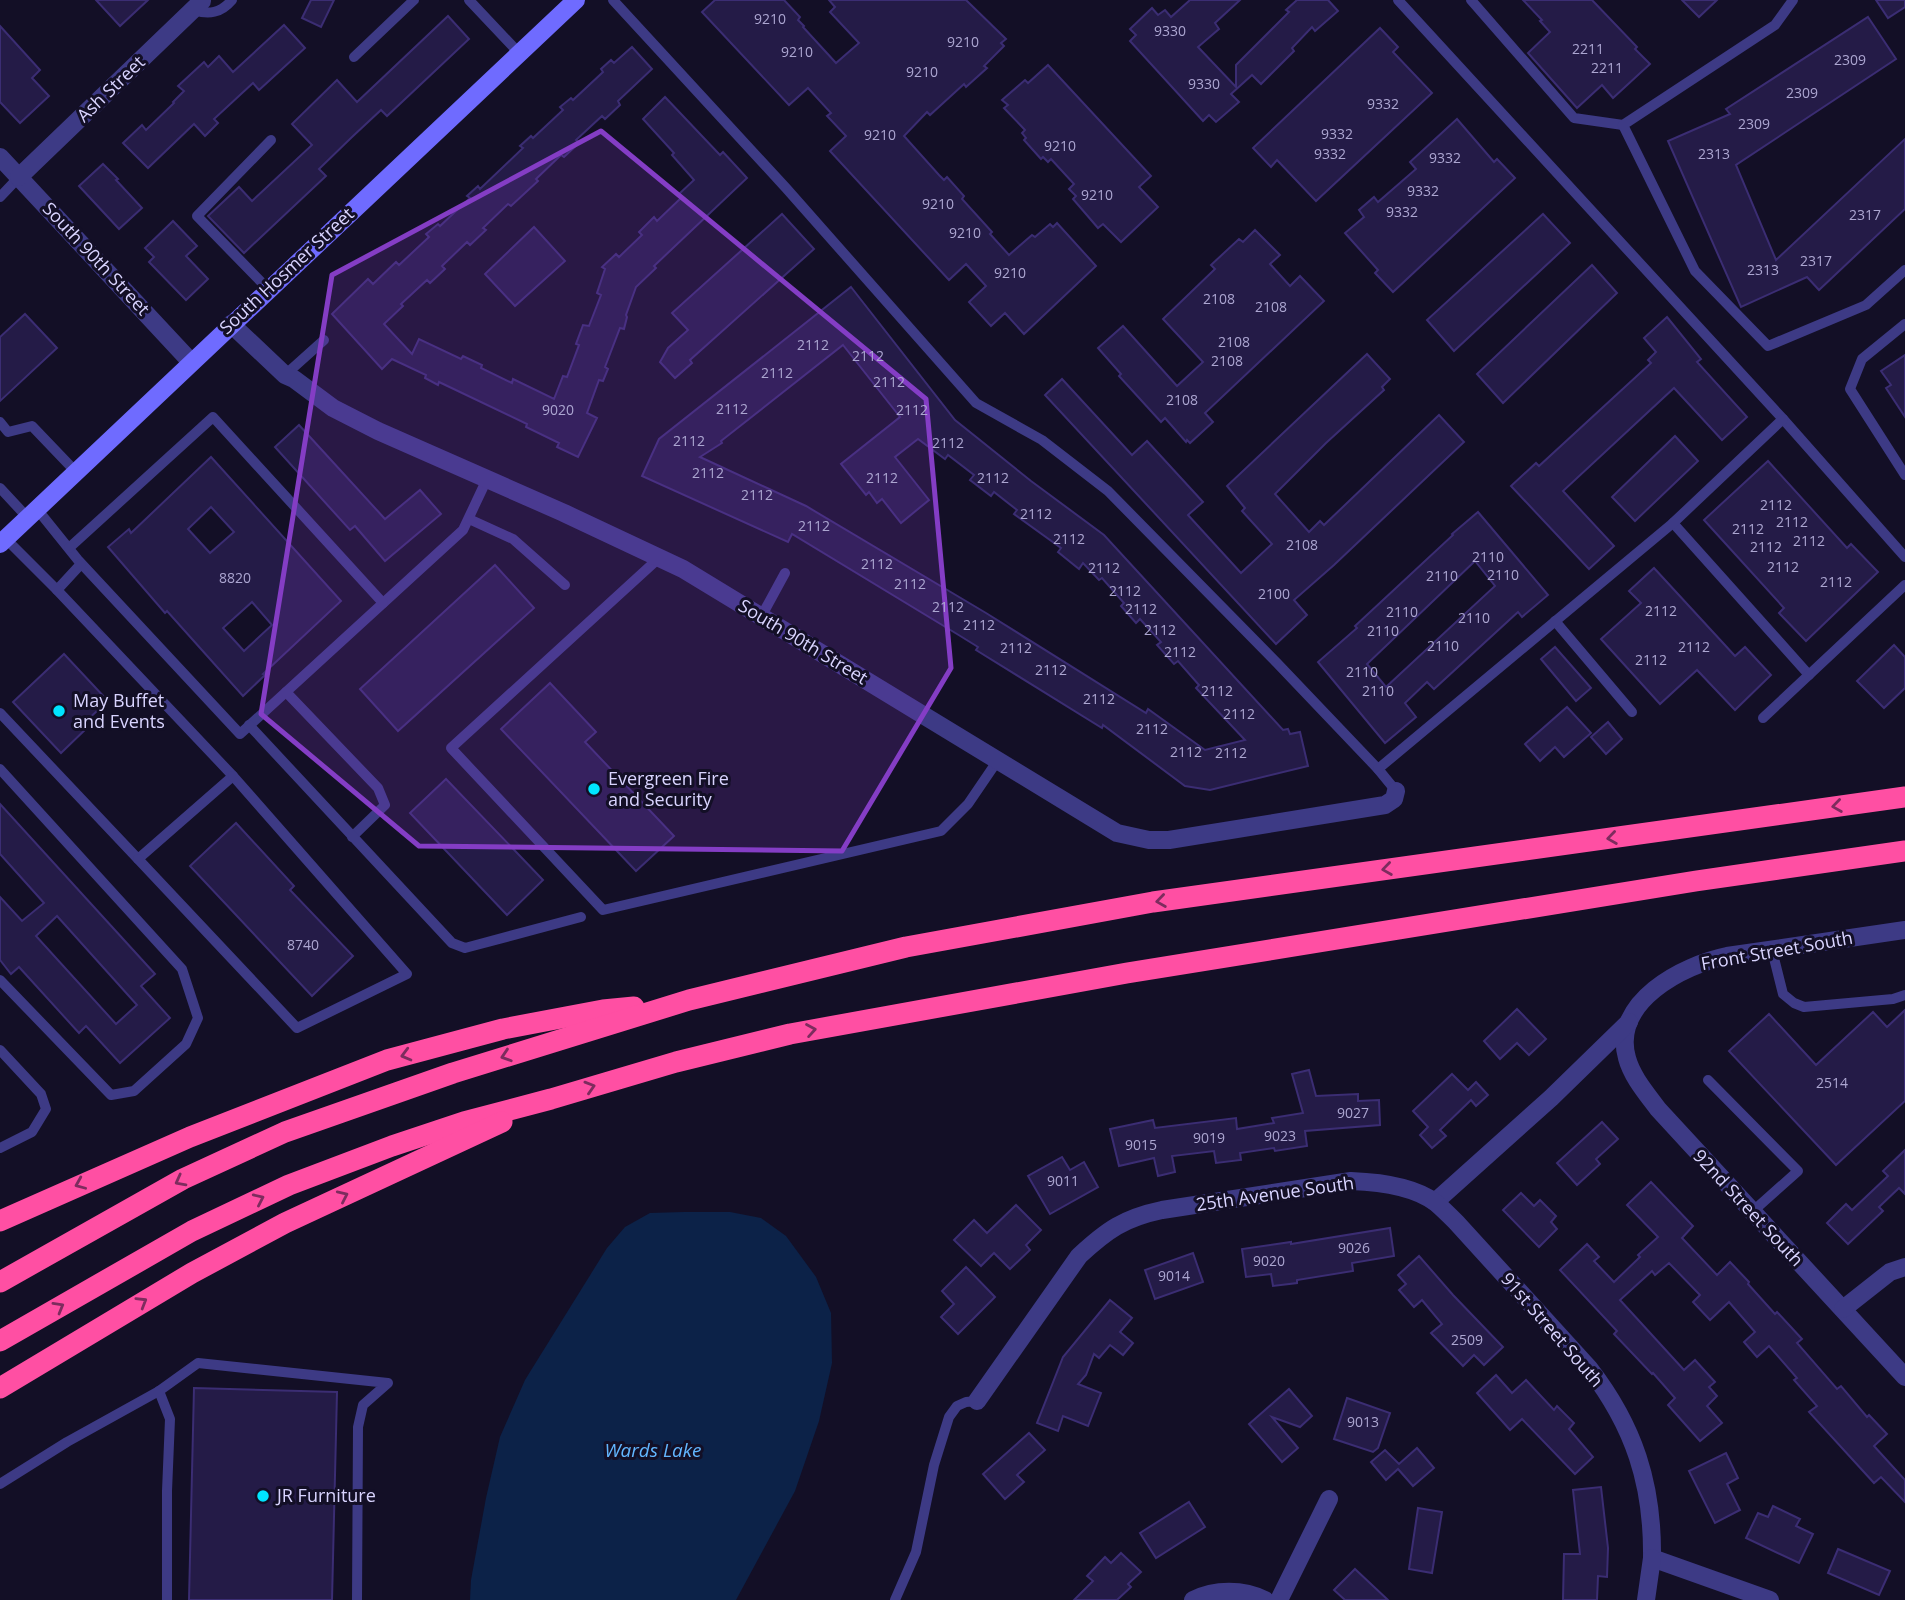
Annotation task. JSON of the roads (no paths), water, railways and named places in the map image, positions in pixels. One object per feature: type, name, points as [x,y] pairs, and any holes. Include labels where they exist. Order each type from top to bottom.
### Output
[{"type":"highway","points":[[0,1282],[183,1179],[285,1132],[453,1073],[689,1000],[906,947],[1153,902],[1905,797]]},
{"type":"highway","points":[[0,1341],[192,1231],[289,1185],[464,1122],[676,1062],[790,1034],[1127,973],[1682,883],[1905,851]]},
{"type":"highway","points":[[0,1221],[190,1137],[387,1060],[503,1029],[603,1010],[689,1000]]},
{"type":"highway","points":[[0,1388],[192,1273],[285,1223],[551,1099]]},
{"type":"main road","name":"South Hosmer Street","points":[[3,541],[576,0]]},
{"type":"street","name":"Ash Street","points":[[19,177],[199,4]]},
{"type":"street","name":"South 90th Street","points":[[0,157],[191,362]]},
{"type":"street","name":"South 90th Street","points":[[231,324],[285,375],[333,408],[683,569],[1117,833],[1149,840],[1169,840],[1385,805],[1394,799],[1396,791]]},
{"type":"street","name":"Front Street South","points":[[1629,1022],[1643,1001],[1664,982],[1707,960],[1905,930]]},
{"type":"street","points":[[1434,1202],[1551,1098],[1629,1022]]},
{"type":"street","name":"92nd Street South","points":[[1629,1022],[1625,1048],[1627,1059],[1642,1088],[1658,1109],[1905,1377]]},
{"type":"street","name":"25th Avenue South","points":[[977,1401],[1079,1256],[1100,1237],[1126,1221],[1162,1210],[1351,1181],[1396,1186],[1434,1202]]},
{"type":"street","name":"91st Street South","points":[[1434,1202],[1589,1368],[1615,1405],[1635,1446],[1651,1513],[1652,1558],[1646,1600]]},
{"type":"street","points":[[1843,1309],[1890,1272],[1905,1267]]},
{"type":"street","points":[[1279,1600],[1329,1499]]},
{"type":"street","points":[[1652,1558],[1770,1600]]},
{"type":"street","points":[[1193,1600],[1235,1591],[1265,1600]]},
{"type":"lane","points":[[199,4],[211,13],[219,11],[232,0]]},
{"type":"lane","points":[[354,57],[414,0]]},
{"type":"lane","points":[[469,0],[519,53]]},
{"type":"lane","points":[[613,0],[786,188],[976,402],[1042,440],[1108,491],[1277,663],[1396,791]]},
{"type":"lane","points":[[1398,0],[1783,419],[1905,557]]},
{"type":"lane","points":[[1471,0],[1574,118],[1623,125],[1774,25],[1793,0]]},
{"type":"lane","points":[[1623,125],[1695,271],[1768,346],[1867,305],[1905,270]]},
{"type":"lane","points":[[268,289],[197,216],[271,140]]},
{"type":"lane","points":[[0,197],[19,177]]},
{"type":"lane","points":[[1905,324],[1862,359],[1850,389],[1905,475]]},
{"type":"lane","points":[[285,375],[324,340]]},
{"type":"lane","points":[[69,548],[213,417],[383,603]]},
{"type":"lane","points":[[1378,769],[1673,523],[1783,419]]},
{"type":"lane","points":[[0,422],[8,432],[32,426],[76,472]]},
{"type":"lane","points":[[0,488],[32,513],[69,548],[240,734],[463,530],[487,479]]},
{"type":"lane","points":[[469,519],[513,539],[565,585]]},
{"type":"lane","points":[[1673,523],[1809,675]]},
{"type":"lane","points":[[0,713],[297,1028],[407,974],[233,776],[57,590],[3,541]]},
{"type":"lane","points":[[659,558],[451,748],[603,910],[941,831],[968,804],[998,760]]},
{"type":"lane","points":[[57,590],[81,564]]},
{"type":"lane","points":[[761,617],[785,573]]},
{"type":"lane","points":[[1763,718],[1905,585]]},
{"type":"lane","points":[[1555,621],[1632,712]]},
{"type":"lane","points":[[286,692],[378,788],[385,805],[352,837]]},
{"type":"lane","points":[[249,725],[452,943],[465,947],[581,917]]},
{"type":"lane","points":[[0,769],[183,969],[198,1018],[186,1044],[134,1091],[111,1095],[0,980]]},
{"type":"lane","points":[[138,859],[233,776]]},
{"type":"lane","points":[[1772,950],[1783,994],[1804,1007],[1893,999],[1905,995]]},
{"type":"lane","points":[[0,1050],[41,1094],[46,1109],[32,1132],[0,1148]]},
{"type":"lane","points":[[1708,1080],[1798,1171],[1752,1212]]},
{"type":"lane","points":[[0,1484],[67,1442],[159,1391],[198,1363],[388,1383],[363,1405],[358,1427],[357,1600]]},
{"type":"lane","points":[[159,1391],[170,1419],[167,1600]]},
{"type":"lane","points":[[895,1600],[916,1552],[934,1465],[949,1417],[957,1406],[977,1401]]},
{"type":"water","name":"Wards Lake","points":[[730,1212],[761,1218],[786,1236],[816,1277],[831,1313],[832,1363],[819,1421],[795,1491],[736,1600],[470,1600],[471,1580],[486,1498],[500,1437],[525,1380],[607,1248],[625,1227],[650,1213]]},
{"type":"place","name":"May Buffet and Events","points":[[59,711]]},
{"type":"place","name":"Evergreen Fire and Security","points":[[594,789]]},
{"type":"place","name":"JR Furniture","points":[[263,1496]]}]
